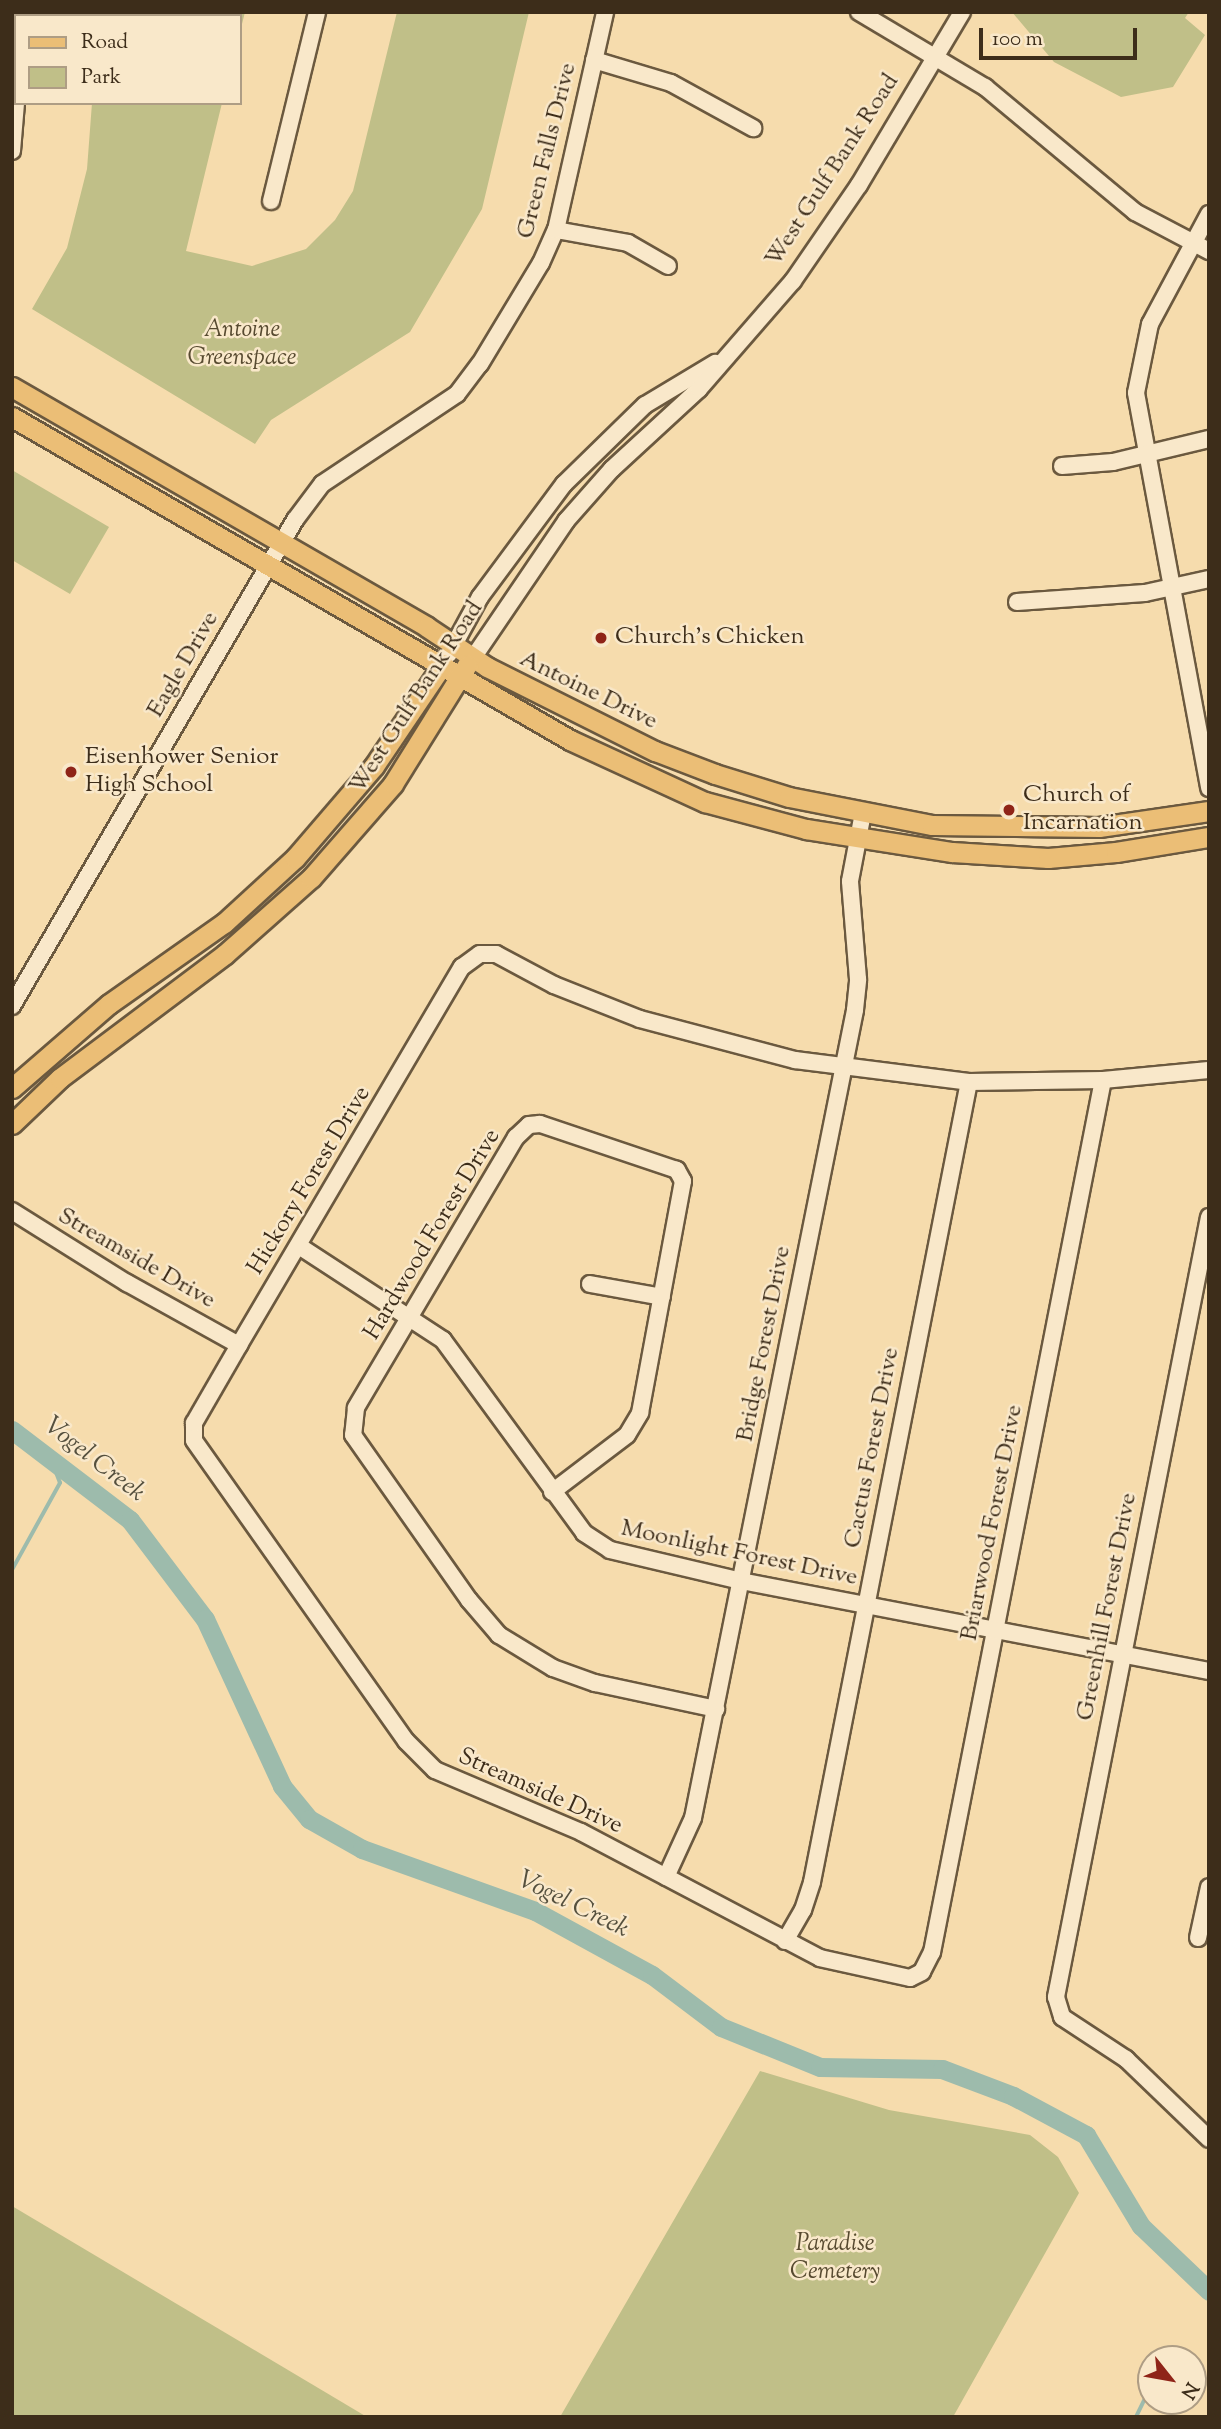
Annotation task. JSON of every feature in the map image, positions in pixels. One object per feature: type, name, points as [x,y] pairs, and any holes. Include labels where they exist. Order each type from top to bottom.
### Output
[{"type":"main road","name":"Antoine Drive","points":[[12,387],[282,542],[473,658],[539,695],[655,751],[777,793],[863,813],[932,825],[1099,827],[1209,811]]},
{"type":"main road","name":"Antoine Drive","points":[[12,418],[443,664],[569,740],[684,793],[760,818],[856,839],[952,852],[1048,858],[1209,837]]},
{"type":"main road","points":[[59,444],[72,422]]},
{"type":"main road","name":"West Gulf Bank Road","points":[[12,1124],[84,1058],[273,915],[365,820],[413,757],[460,674],[473,658]]},
{"type":"main road","name":"West Gulf Bank Road","points":[[12,1088],[70,1036],[224,923],[295,858],[347,801],[392,741],[443,664]]},
{"type":"main road","points":[[392,741],[413,757]]},
{"type":"main road","points":[[347,801],[365,820]]},
{"type":"main road","points":[[70,1036],[84,1058]]},
{"type":"street","points":[[271,201],[317,12]]},
{"type":"street","name":"Green Falls Drive","points":[[268,566],[323,484],[457,394],[481,364],[556,230],[605,12]]},
{"type":"street","points":[[859,12],[936,57],[1008,104],[1062,155],[1135,212],[1209,251]]},
{"type":"street","name":"West Gulf Bank Road","points":[[473,658],[566,521],[612,469],[699,389],[793,281],[834,224],[962,12]]},
{"type":"street","points":[[594,60],[671,83],[753,128]]},
{"type":"street","points":[[12,151],[16,105]]},
{"type":"street","points":[[1209,214],[1150,324],[1139,362],[1136,393],[1145,456],[1209,788]]},
{"type":"street","points":[[556,230],[628,243],[668,266]]},
{"type":"street","name":"West Gulf Bank Road","points":[[443,664],[480,597],[547,506],[610,435],[645,405],[734,349]]},
{"type":"street","points":[[1062,466],[1145,456],[1209,439]]},
{"type":"street","points":[[547,506],[566,521]]},
{"type":"street","name":"Eagle Drive","points":[[12,1006],[268,566]]},
{"type":"street","points":[[1017,601],[1072,601],[1171,589],[1209,579]]},
{"type":"street","name":"Bridge Forest Drive","points":[[666,1877],[694,1818],[843,1067],[858,983],[850,905],[856,839],[863,813]]},
{"type":"street","name":"Hickory Forest Drive","points":[[194,1440],[194,1423],[239,1345],[462,967],[480,954],[496,954],[554,985],[640,1020],[732,1046],[843,1067]]},
{"type":"street","points":[[843,1067],[969,1082],[1103,1080],[1209,1070]]},
{"type":"street","name":"Briarwood Forest Drive","points":[[922,1972],[932,1952],[1103,1080]]},
{"type":"street","name":"Cactus Forest Drive","points":[[785,1941],[803,1910],[812,1882],[969,1082]]},
{"type":"street","name":"Hardwood Forest Drive","points":[[662,1297],[683,1181],[677,1170],[547,1125],[529,1125],[516,1137],[356,1408],[353,1435],[469,1600],[499,1635],[553,1668],[596,1683],[716,1709]]},
{"type":"street","name":"Streamside Drive","points":[[12,1211],[127,1283],[239,1345]]},
{"type":"street","name":"Greenhill Forest Drive","points":[[1209,1217],[1121,1655],[1057,2006],[1072,2024],[1126,2059],[1209,2139]]},
{"type":"street","name":"Moonlight Forest Drive","points":[[299,1246],[443,1340],[584,1533],[610,1550],[741,1581],[1209,1671]]},
{"type":"street","points":[[552,1492],[635,1425],[662,1297],[590,1284]]},
{"type":"street","name":"Streamside Drive","points":[[194,1440],[424,1762],[453,1781],[582,1832],[785,1941],[836,1964],[910,1978],[922,1972]]},
{"type":"street","points":[[1198,1938],[1209,1886]]},
{"type":"green space","points":[[245,12],[242,24],[242,14],[100,14]]},
{"type":"green space","name":"Antoine Greenspace","points":[[397,12],[529,12],[482,209],[410,332],[271,420],[255,444],[32,309],[67,248],[87,169],[92,105],[222,105],[186,251],[252,266],[306,249],[335,220],[353,191]]},
{"type":"green space","points":[[1012,12],[1189,12],[1185,18],[1205,35],[1173,87],[1121,97],[1054,62]]},
{"type":"green space","points":[[12,470],[109,527],[70,594],[12,560]]},
{"type":"green space","name":"Paradise Cemetery","points":[[760,2071],[889,2110],[1030,2135],[1058,2157],[1079,2193],[953,2417],[560,2417]]},
{"type":"green space","points":[[12,2206],[367,2417],[12,2417]]},
{"type":"waterway","name":"Vogel Creek","points":[[12,1430],[130,1520],[205,1619],[282,1786],[309,1819],[362,1849],[535,1911],[652,1975],[721,2027],[820,2067],[942,2069],[1013,2096],[1086,2135],[1141,2226],[1209,2291]]},
{"type":"waterway","points":[[12,1570],[60,1483],[55,1470],[32,1454],[27,1439]]},
{"type":"waterway","name":"Vogel Creek","points":[[1141,2226],[1142,2232]]},
{"type":"place","name":"Church's Chicken","points":[[601,638]]},
{"type":"place","name":"Eisenhower Senior High School","points":[[71,772]]},
{"type":"place","name":"Church of Incarnation","points":[[1009,810]]}]
